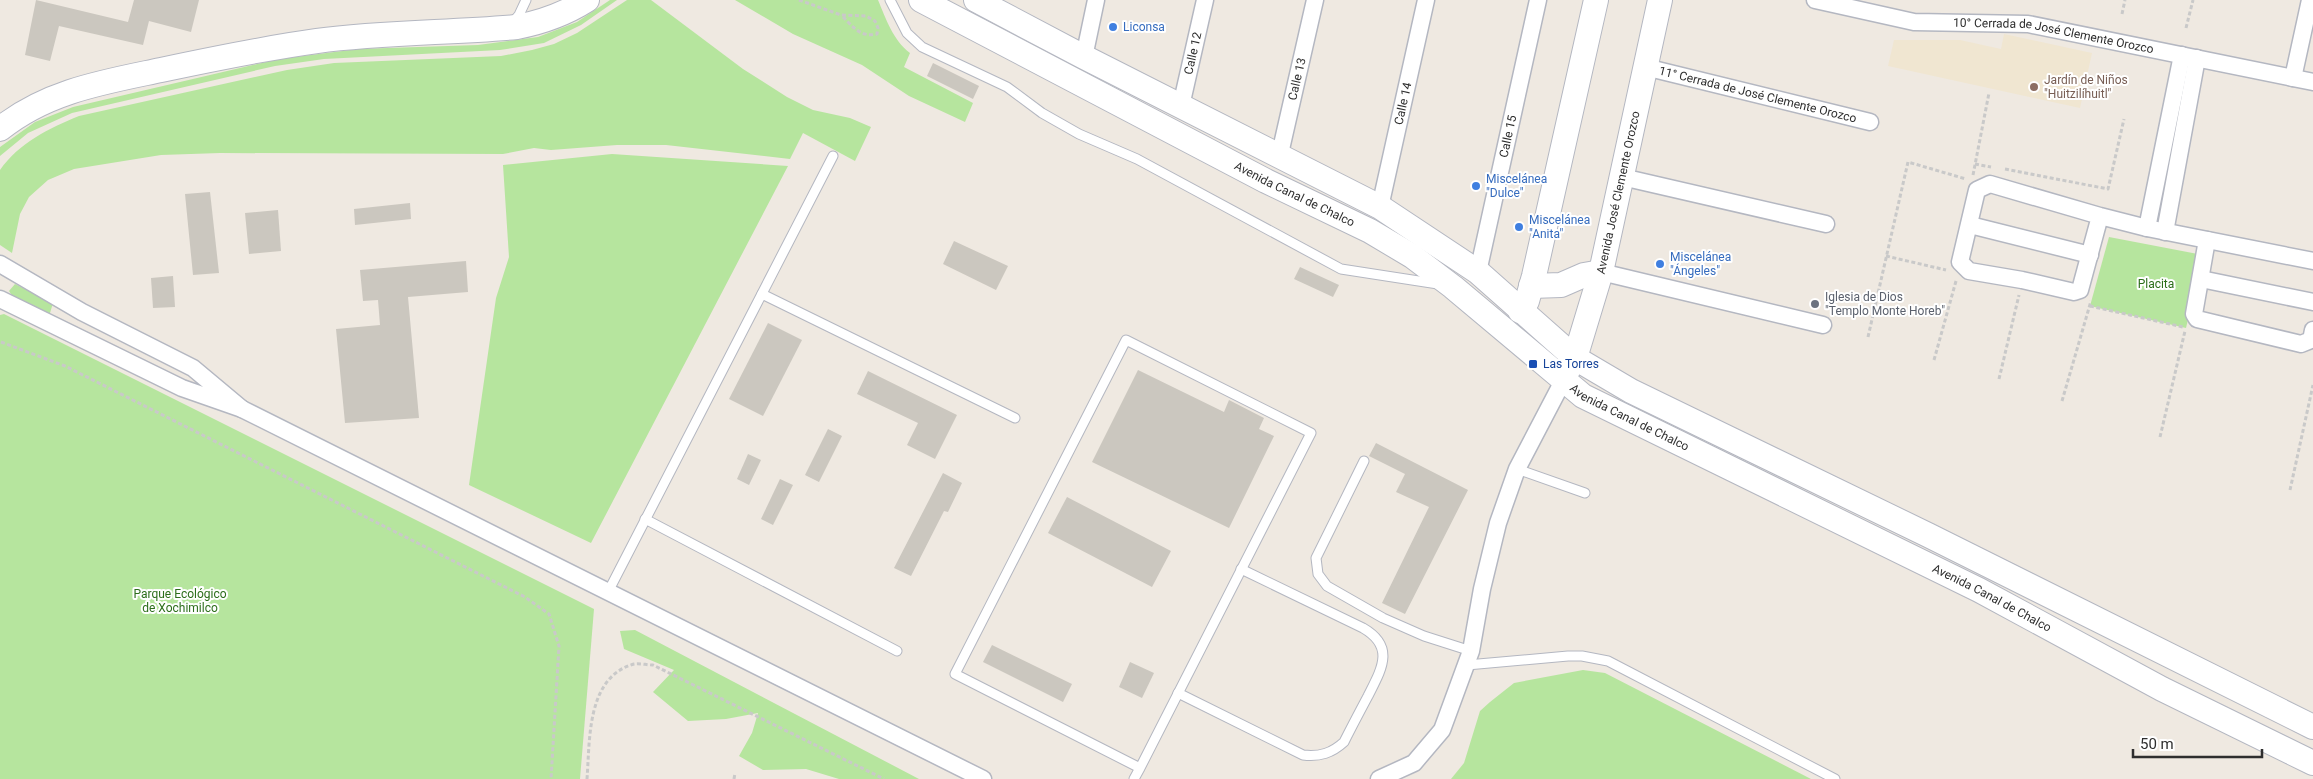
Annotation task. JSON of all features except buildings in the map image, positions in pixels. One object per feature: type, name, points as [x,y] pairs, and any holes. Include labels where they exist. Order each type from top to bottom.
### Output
[{"type":"main road","name":"Avenida Canal de Chalco","points":[[921,0],[1266,181],[1370,230],[1412,256],[1453,287],[1583,396],[1979,590],[2162,689],[2313,764]]},
{"type":"main road","points":[[1520,311],[1527,301],[1531,286],[1596,0]]},
{"type":"main road","name":"Avenida José Clemente Orozco","points":[[1563,381],[1575,358],[1601,272],[1660,0]]},
{"type":"main road","name":"Avenida Canal de Chalco","points":[[983,2],[1084,57],[1279,158],[1380,207],[1478,272],[1575,358],[1631,391],[1920,531],[2313,727]]},
{"type":"main road","points":[[0,129],[28,109],[75,89],[252,51],[319,41],[498,29],[545,21],[573,4]]},
{"type":"main road","points":[[1531,286],[1561,285],[1584,275],[1601,272]]},
{"type":"street","points":[[1084,57],[1096,0]]},
{"type":"street","name":"Calle 12","points":[[1181,106],[1206,0]]},
{"type":"street","name":"Calle 13","points":[[1279,158],[1315,0]]},
{"type":"street","name":"Calle 14","points":[[1380,207],[1426,0]]},
{"type":"street","name":"Calle 15","points":[[1478,272],[1538,0]]},
{"type":"street","name":"10° Cerrada de José Clemente Orozco","points":[[1815,0],[1914,22],[2028,24],[2313,82]]},
{"type":"street","points":[[2293,78],[2310,0]]},
{"type":"street","points":[[2147,228],[2164,146],[2190,57]]},
{"type":"street","points":[[2165,232],[2181,148],[2190,57]]},
{"type":"street","name":"11° Cerrada de José Clemente Orozco","points":[[1645,67],[1870,122]]},
{"type":"street","points":[[2164,146],[2181,148]]},
{"type":"street","points":[[1622,177],[1826,224]]},
{"type":"street","points":[[2100,216],[2080,290],[2074,292],[2022,280],[1969,271],[1960,262],[1978,190],[1990,184],[2147,228],[2313,261]]},
{"type":"street","points":[[1970,225],[2090,255]]},
{"type":"street","points":[[2207,240],[2194,314],[2197,319],[2301,344],[2311,340],[2313,330]]},
{"type":"street","points":[[0,264],[82,312],[193,368],[242,409]]},
{"type":"street","points":[[1601,272],[1823,325]]},
{"type":"street","points":[[2201,279],[2313,302]]},
{"type":"street","points":[[0,299],[182,388],[242,409],[983,779]]},
{"type":"street","points":[[72,333],[82,312]]},
{"type":"street","points":[[1379,779],[1414,762],[1442,730],[1469,658],[1482,589],[1496,533],[1517,469],[1563,381]]},
{"type":"lane","points":[[498,29],[514,22],[520,15],[526,0]]},
{"type":"lane","points":[[890,0],[908,33],[922,47],[1007,87],[1042,112],[1080,134],[1137,159],[1341,269],[1453,287]]},
{"type":"lane","points":[[608,592],[833,156]]},
{"type":"lane","points":[[762,294],[1015,418]]},
{"type":"lane","points":[[1134,779],[1140,768],[1311,434],[1126,340],[955,674],[1140,768]]},
{"type":"lane","points":[[1364,461],[1316,558],[1318,574],[1328,586],[1383,618],[1469,658],[1582,656],[1608,661],[1835,779]]},
{"type":"lane","points":[[1517,469],[1585,494]]},
{"type":"lane","points":[[645,519],[897,651]]},
{"type":"lane","points":[[1178,693],[1303,755],[1323,755],[1331,752],[1344,742],[1382,668],[1383,652],[1376,638],[1363,628],[1242,569]]},
{"type":"path","points":[[799,0],[841,15],[866,16],[875,21],[878,28],[877,34],[863,35],[841,15]]},
{"type":"path","points":[[2122,14],[2125,0]]},
{"type":"path","points":[[2186,28],[2193,0]]},
{"type":"path","points":[[1868,336],[1908,162],[1972,180],[1989,93]]},
{"type":"path","points":[[2004,169],[2108,189],[2124,119]]},
{"type":"path","points":[[1975,164],[1994,168]]},
{"type":"path","points":[[1886,256],[1949,271]]},
{"type":"path","points":[[1934,360],[1958,273]]},
{"type":"path","points":[[1999,379],[2022,280]]},
{"type":"path","points":[[2062,401],[2092,297]]},
{"type":"path","points":[[2090,306],[2186,328],[2160,437]]},
{"type":"path","points":[[1,342],[74,371],[525,597],[549,614],[559,646],[551,779]]},
{"type":"path","points":[[2290,490],[2313,385]]},
{"type":"path","points":[[587,779],[593,714],[603,687],[618,673],[634,664],[653,665],[884,779]]},
{"type":"path","points":[[734,773],[734,779]]},
{"type":"shaded area","name":"Jardín de Niños \"Huitzilíhuitl\"","points":[[2004,34],[2092,53],[2080,108],[1888,66],[1894,40],[1960,40],[2001,49]]},
{"type":"green space","points":[[610,0],[617,0],[581,25],[544,43],[500,50],[324,59],[275,66],[72,113],[28,133],[0,156],[0,147],[35,122],[73,107],[279,59],[358,49],[478,45],[538,37],[577,22]]},
{"type":"green space","points":[[627,0],[651,0],[743,69],[787,97],[813,110],[850,118],[871,127],[855,161],[803,133],[790,159],[666,145],[617,145],[551,150],[534,148],[503,154],[220,153],[161,155],[74,169],[48,180],[29,197],[20,214],[12,253],[0,245],[0,170],[16,152],[35,137],[79,116],[287,70],[334,63],[501,56],[532,50],[554,44],[577,33]]},
{"type":"green space","points":[[735,0],[878,0],[895,36],[910,53],[904,67],[973,103],[965,122],[909,96],[862,65],[793,34]]},
{"type":"green space","points":[[612,154],[788,166],[591,543],[469,485],[496,298],[509,257],[503,165]]},
{"type":"green space","name":"Placita","points":[[2109,237],[2203,255],[2186,328],[2090,306]]},
{"type":"green space","points":[[15,284],[53,303],[50,313],[46,313],[13,297],[9,291]]},
{"type":"green space","name":"Parque Ecológico de Xochimilco","points":[[4,314],[594,609],[580,779],[0,779],[0,315]]},
{"type":"green space","points":[[635,630],[919,779],[839,779],[806,769],[763,770],[739,756],[752,733],[758,713],[726,719],[688,721],[653,692],[674,670],[624,649],[620,631]]},
{"type":"green space","points":[[1583,670],[1605,673],[1811,779],[1451,779],[1464,763],[1480,711],[1490,702],[1514,683]]},
{"type":"place","name":"Liconsa","points":[[1113,27]]},
{"type":"place","name":"Jardín de Niños \"Huitzilíhuitl\"","points":[[2034,87]]},
{"type":"place","name":"Miscelánea \"Dulce\"","points":[[1476,186]]},
{"type":"place","name":"Miscelánea \"Anita\"","points":[[1519,227]]},
{"type":"place","name":"Miscelánea \"Ángeles\"","points":[[1660,264]]},
{"type":"place","name":"Iglesia de Dios \"Templo Monte Horeb\"","points":[[1815,304]]},
{"type":"place","name":"Las Torres","points":[[1533,364]]}]
